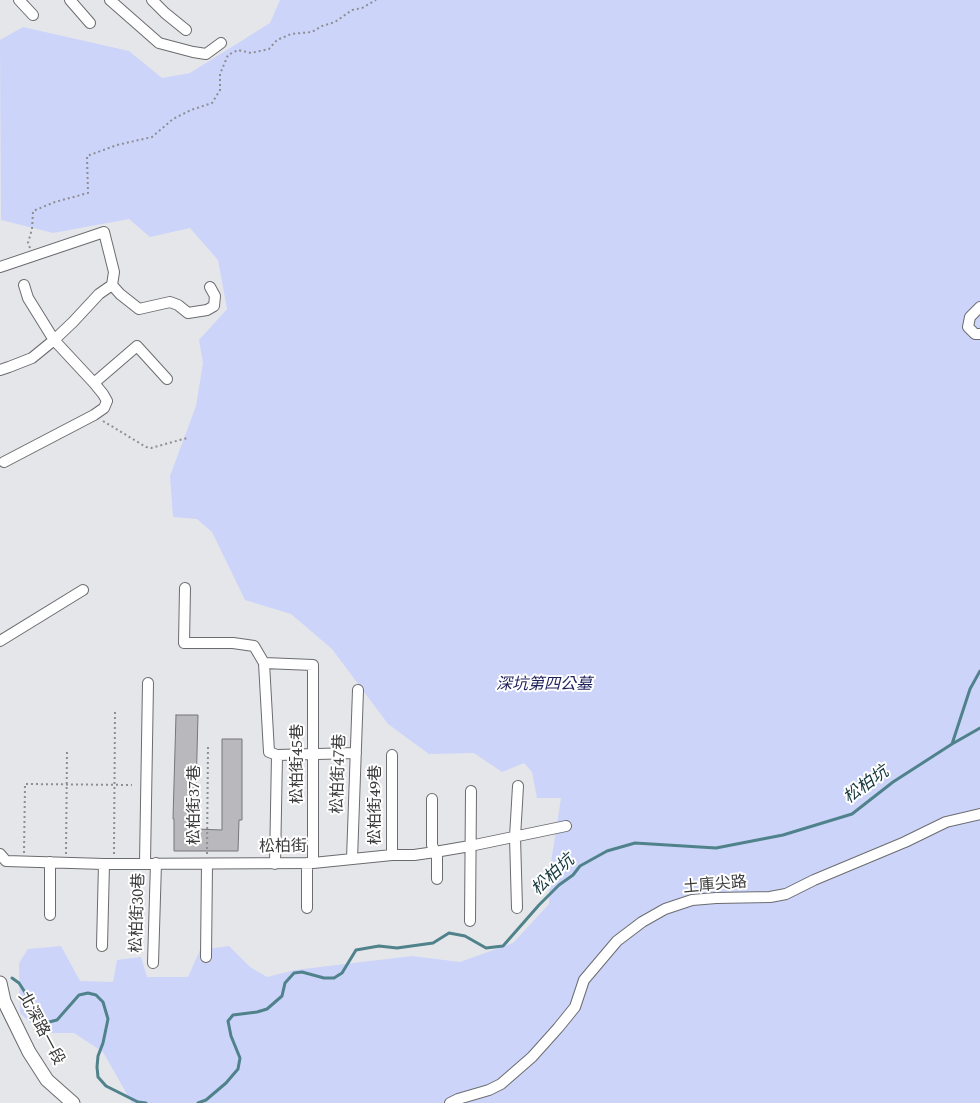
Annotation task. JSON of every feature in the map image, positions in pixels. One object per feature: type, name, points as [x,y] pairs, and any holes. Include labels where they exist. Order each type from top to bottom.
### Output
[{"type":"main road","name":"北深路一段","points":[[0,984],[2,1001],[28,1052],[47,1080],[73,1103]]},
{"type":"street","points":[[19,0],[33,15]]},
{"type":"street","points":[[70,0],[90,23]]},
{"type":"street","points":[[110,0],[159,43],[206,54],[215,49],[221,43]]},
{"type":"street","points":[[152,0],[186,30]]},
{"type":"street","points":[[0,267],[104,232],[114,272],[112,285],[100,294],[54,340],[32,358],[9,368],[0,370]]},
{"type":"street","points":[[4,462],[94,415],[104,408],[107,401],[94,383],[54,340],[28,298],[24,285]]},
{"type":"street","points":[[112,285],[120,294],[139,309],[170,302],[178,305],[188,313],[207,310],[214,306],[215,296],[210,287]]},
{"type":"street","points":[[980,306],[970,317],[968,326],[975,334],[980,334]]},
{"type":"street","points":[[94,383],[137,346],[167,379]]},
{"type":"street","points":[[185,588],[184,643],[233,643],[254,646],[264,662],[269,752],[277,755],[356,753]]},
{"type":"street","points":[[0,640],[83,590]]},
{"type":"street","name":"松柏街45巷","points":[[264,662],[313,665],[314,754],[307,908]]},
{"type":"street","points":[[145,864],[148,683]]},
{"type":"street","name":"松柏街47巷","points":[[352,859],[358,690]]},
{"type":"street","points":[[275,864],[277,755]]},
{"type":"street","name":"松柏街49巷","points":[[392,755],[392,855]]},
{"type":"street","points":[[517,908],[515,837],[518,786]]},
{"type":"street","points":[[470,921],[471,791]]},
{"type":"street","points":[[432,799],[432,845],[437,857],[437,879]]},
{"type":"street","name":"土庫尖路","points":[[450,1103],[458,1099],[489,1090],[501,1084],[532,1057],[575,1007],[584,980],[617,941],[642,922],[665,909],[692,900],[770,897],[786,894],[814,880],[906,842],[946,822],[980,814]]},
{"type":"street","name":"松柏街","points":[[0,854],[0,856],[6,861],[24,862],[109,864],[310,863],[435,852],[566,826]]},
{"type":"street","points":[[50,862],[50,915]]},
{"type":"street","name":"松柏街30巷","points":[[153,963],[156,863]]},
{"type":"street","points":[[102,946],[109,864]]},
{"type":"street","points":[[206,957],[207,864]]},
{"type":"path","points":[[32,256],[28,243],[32,229],[33,211],[55,202],[88,193],[87,156],[117,145],[152,137],[173,119],[191,110],[212,103],[220,90],[220,74],[228,55],[238,50],[250,53],[269,48],[277,40],[291,34],[312,32],[322,26],[335,22],[352,10],[362,8],[376,0]]},
{"type":"path","points":[[94,415],[150,448],[187,438]]},
{"type":"path","points":[[109,864],[114,785],[115,709]]},
{"type":"path","name":"松柏街37巷","points":[[207,864],[208,745]]},
{"type":"path","points":[[66,862],[67,751]]},
{"type":"path","points":[[24,862],[25,784],[132,786]]},
{"type":"green space","name":"深坑第四公墓","points":[[280,0],[980,0],[980,1103],[132,1103],[103,1052],[74,1033],[41,1033],[20,1013],[19,963],[28,949],[61,946],[80,981],[113,982],[117,960],[141,957],[147,977],[188,977],[200,950],[229,946],[250,967],[267,977],[295,970],[412,956],[460,962],[513,943],[549,904],[550,869],[561,798],[537,798],[532,772],[524,763],[502,772],[474,753],[429,754],[388,724],[332,649],[291,614],[245,600],[212,532],[197,519],[173,517],[170,476],[196,406],[203,363],[199,340],[227,309],[218,260],[190,228],[150,237],[129,219],[53,233],[1,220],[0,40],[23,27],[129,51],[162,78],[190,73],[270,23]]},
{"type":"building","points":[[176,715],[198,715],[195,829],[222,830],[222,739],[242,739],[242,820],[239,820],[238,851],[174,851],[173,819]]},
{"type":"waterway","name":"松柏坑","points":[[198,1103],[206,1100],[226,1083],[238,1069],[240,1058],[231,1036],[228,1021],[233,1015],[257,1012],[267,1009],[282,996],[285,983],[294,973],[302,972],[324,978],[334,978],[342,973],[356,950],[379,946],[397,948],[433,943],[449,933],[465,936],[486,948],[503,946],[539,905],[559,885],[573,875],[580,866],[607,851],[635,843],[716,848],[783,835],[852,814],[893,782],[952,744],[970,689],[980,671]]},
{"type":"waterway","points":[[952,744],[980,728]]},
{"type":"waterway","name":"松柏坑","points":[[12,978],[19,983],[43,1020],[49,1022],[57,1020],[79,995],[88,993],[96,995],[103,1002],[108,1019],[103,1043],[98,1056],[98,1077],[106,1086],[138,1102],[146,1103]]}]
